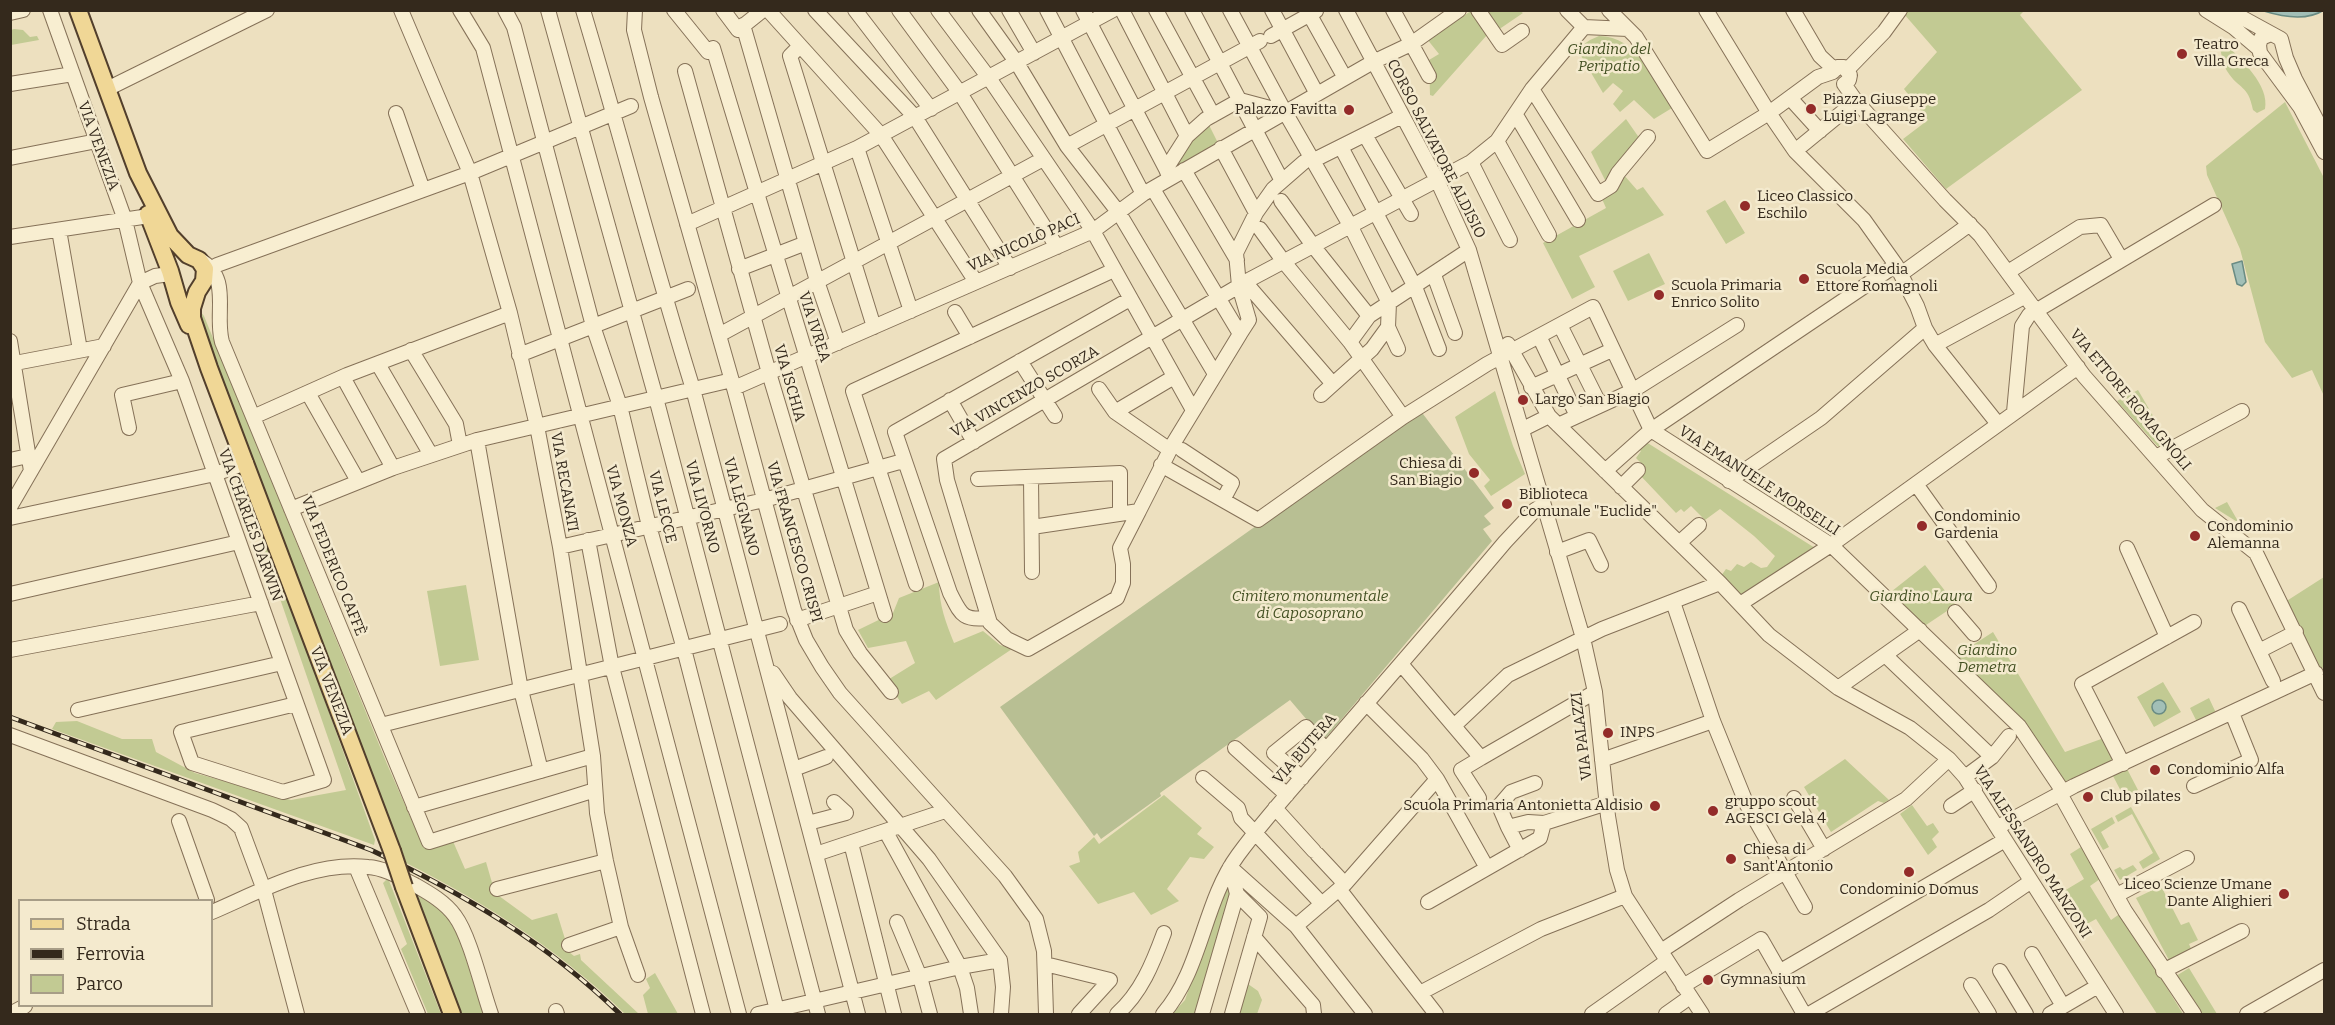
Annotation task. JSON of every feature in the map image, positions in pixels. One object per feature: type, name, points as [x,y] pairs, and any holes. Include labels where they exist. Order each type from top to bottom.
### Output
[{"type":"main road","name":"VIA VENEZIA","points":[[78,10],[138,173]]},
{"type":"main road","points":[[138,173],[142,196],[179,302],[209,368]]},
{"type":"main road","points":[[138,173],[170,237],[199,275],[192,318],[209,368]]},
{"type":"main road","points":[[178,258],[199,275],[179,288],[171,275],[171,266],[178,258]]},
{"type":"main road","name":"VIA VENEZIA","points":[[209,368],[452,1014]]},
{"type":"street","points":[[10,13],[23,10]]},
{"type":"street","name":"VIA VENEZIA","points":[[50,10],[125,220],[140,283]]},
{"type":"street","name":"VIA RECANATI","points":[[401,10],[470,173],[510,313],[537,426],[560,547],[606,861],[621,927],[639,975]]},
{"type":"street","name":"VIA MONZA","points":[[460,10],[483,48],[739,1014]]},
{"type":"street","name":"VIA LECCE","points":[[505,10],[514,27],[593,326],[620,406],[649,526],[684,649],[778,1012]]},
{"type":"street","name":"VIA LIVORNO","points":[[548,10],[582,126],[688,517],[816,1008]]},
{"type":"street","name":"VIA LEGNANO","points":[[583,10],[693,389],[858,1014]]},
{"type":"street","points":[[626,10],[634,30]]},
{"type":"street","name":"VIA FRANCESCO CRISPI","points":[[635,10],[634,30],[797,620],[822,668],[840,693],[1005,876],[1036,919],[1045,964],[1046,1014]]},
{"type":"street","name":"VIA IVREA","points":[[674,10],[711,50],[845,478],[885,615]]},
{"type":"street","points":[[723,10],[741,28],[817,281],[838,343]]},
{"type":"street","points":[[741,28],[765,10],[800,46],[881,135],[976,282]]},
{"type":"street","points":[[815,10],[915,117],[1010,268]]},
{"type":"street","points":[[855,10],[931,109]]},
{"type":"street","points":[[899,10],[960,93],[1057,247]]},
{"type":"street","points":[[938,10],[989,78],[1093,231],[1193,410]]},
{"type":"street","points":[[979,10],[1017,63],[1067,146],[1119,213],[1215,374]]},
{"type":"street","points":[[1010,10],[1034,53]]},
{"type":"street","points":[[1047,10],[1105,126],[1240,334]]},
{"type":"street","points":[[1083,10],[1168,173]]},
{"type":"street","points":[[687,224],[857,148],[1113,10]]},
{"type":"street","points":[[1122,10],[1188,136]]},
{"type":"street","points":[[1156,10],[1213,115]]},
{"type":"street","points":[[1192,10],[1282,181]]},
{"type":"street","points":[[1230,10],[1266,38],[1317,94]]},
{"type":"street","points":[[1272,10],[1266,38],[1285,112],[1309,161],[1351,227],[1389,303],[1388,327],[1398,349]]},
{"type":"street","name":"CORSO SALVATORE ALDISIO","points":[[1346,10],[1438,182],[1469,250],[1487,306],[1507,354]]},
{"type":"street","points":[[1393,10],[1429,76]]},
{"type":"street","name":"VIA NICOLÒ PACI","points":[[291,509],[393,468],[477,440],[693,389],[733,384],[769,373],[1093,231],[1148,192],[1168,173],[1184,170],[1373,62],[1411,44],[1437,17],[1459,10]]},
{"type":"street","points":[[1479,10],[1502,45],[1522,31]]},
{"type":"street","points":[[1567,10],[1584,27],[1628,29]]},
{"type":"street","points":[[1609,10],[1636,37],[1707,151],[1768,113],[1818,77],[1838,70],[1884,32],[1900,10]]},
{"type":"street","points":[[1706,10],[1768,113],[1795,151],[1864,219],[1899,269],[1917,306],[1924,328],[1935,345],[1998,424]]},
{"type":"street","points":[[1793,10],[1820,56],[1838,70]]},
{"type":"street","points":[[2206,10],[2233,27],[2269,59],[2276,58],[2283,50]]},
{"type":"street","points":[[2228,10],[2281,39],[2295,79],[2325,134]]},
{"type":"street","points":[[107,89],[262,11]]},
{"type":"street","points":[[1067,146],[1311,12],[1345,78]]},
{"type":"street","name":"VIA VINCENZO SCORZA","points":[[989,620],[947,480],[944,459],[1242,284],[1438,182],[1471,162],[1497,141],[1532,89],[1584,27]]},
{"type":"street","points":[[2271,34],[2261,38],[2260,52],[2300,107],[2325,152]]},
{"type":"street","points":[[800,46],[790,56],[874,327]]},
{"type":"street","name":"VIA ETTORE ROMAGNOLI","points":[[1838,70],[1850,78],[1844,84],[1856,101],[1980,235],[2078,367],[2202,510],[2256,553],[2325,693]]},
{"type":"street","name":"VIA ISCHIA","points":[[685,71],[739,269],[846,630],[860,653],[891,692]]},
{"type":"street","points":[[10,84],[73,74]]},
{"type":"street","points":[[1532,89],[1598,194],[1611,186],[1648,137]]},
{"type":"street","points":[[1790,98],[1820,131]]},
{"type":"street","points":[[1168,173],[1188,136],[1213,115],[1240,100],[1285,112]]},
{"type":"street","points":[[1795,151],[1856,101]]},
{"type":"street","points":[[220,299],[199,275],[228,261],[470,173],[631,106]]},
{"type":"street","points":[[396,113],[423,190]]},
{"type":"street","points":[[1515,115],[1578,220]]},
{"type":"street","points":[[1130,299],[895,432],[903,461],[950,593],[957,606],[964,616],[973,620],[989,620],[1007,639],[1028,649],[1117,598],[1123,583],[1120,548],[1161,465],[1176,450],[1193,410],[1249,320],[1236,253],[1256,213],[1273,189],[1309,161],[1402,116]]},
{"type":"street","points":[[1365,135],[1411,214]]},
{"type":"street","points":[[10,158],[97,141]]},
{"type":"street","points":[[1497,141],[1549,235]]},
{"type":"street","points":[[1341,147],[1415,287],[1439,349]]},
{"type":"street","points":[[857,148],[911,311]]},
{"type":"street","points":[[1221,148],[1256,213]]},
{"type":"street","points":[[719,335],[1043,159]]},
{"type":"street","points":[[1471,162],[1510,240]]},
{"type":"street","points":[[1184,170],[1237,260]]},
{"type":"street","points":[[1281,201],[1369,316]]},
{"type":"street","points":[[2014,412],[2022,326],[2029,315],[2214,205]]},
{"type":"street","points":[[10,237],[149,216]]},
{"type":"street","points":[[1605,471],[1651,430],[1970,224]]},
{"type":"street","points":[[2008,272],[2080,227],[2101,225],[2121,259]]},
{"type":"street","points":[[1260,229],[1350,342],[1403,417]]},
{"type":"street","points":[[59,230],[80,350]]},
{"type":"street","points":[[739,269],[806,243]]},
{"type":"street","points":[[1350,342],[1369,316],[1469,250]]},
{"type":"street","points":[[916,584],[854,391],[1114,270]]},
{"type":"street","points":[[10,507],[140,283],[155,276],[171,275]]},
{"type":"street","name":"VIA FEDERICO CAFFÈ","points":[[199,275],[219,284],[219,332],[429,842],[595,790]]},
{"type":"street","points":[[1434,275],[1455,333]]},
{"type":"street","name":"VIA CHARLES DARWIN","points":[[140,283],[182,381],[324,780],[283,792],[192,763],[182,732],[296,704]]},
{"type":"street","points":[[1242,284],[1333,384]]},
{"type":"street","points":[[519,355],[688,289]]},
{"type":"street","points":[[1935,345],[2024,297]]},
{"type":"street","points":[[1161,465],[1258,520],[1403,417],[1507,354],[1593,308],[1651,430]]},
{"type":"street","points":[[955,312],[970,337]]},
{"type":"street","points":[[254,417],[343,377],[510,313]]},
{"type":"street","points":[[1560,325],[1600,405]]},
{"type":"street","points":[[1525,433],[1553,420],[1577,416],[1632,391],[1737,325]]},
{"type":"street","points":[[1321,395],[1372,349],[1388,327]]},
{"type":"street","points":[[1729,481],[1821,418],[1924,328]]},
{"type":"street","points":[[1539,336],[1577,416]]},
{"type":"street","points":[[10,341],[16,413],[31,471]]},
{"type":"street","points":[[12,363],[104,346]]},
{"type":"street","points":[[411,350],[456,424],[460,445]]},
{"type":"street","points":[[1531,387],[1612,350]]},
{"type":"street","name":"VIA ALESSANDRO MANZONI","points":[[1507,354],[1553,420],[1720,583],[1769,635],[1838,688],[1910,728],[1949,759],[1974,790],[2030,882],[2116,1014]]},
{"type":"street","name":"VIA PALAZZI","points":[[1507,354],[1548,522],[1583,638],[1595,692],[1617,870],[1625,896],[1701,1014]]},
{"type":"street","points":[[1020,361],[1055,416]]},
{"type":"street","points":[[378,364],[431,455]]},
{"type":"street","points":[[1740,604],[1831,545],[2078,367]]},
{"type":"street","points":[[1115,412],[1174,376]]},
{"type":"street","points":[[343,377],[393,468]]},
{"type":"street","points":[[129,428],[122,395],[182,381]]},
{"type":"street","points":[[1099,388],[1115,412],[1232,483],[1223,500]]},
{"type":"street","points":[[308,393],[358,482]]},
{"type":"street","points":[[950,400],[974,442]]},
{"type":"street","points":[[2156,457],[2242,411]]},
{"type":"street","name":"VIA EMANUELE MORSELLI","points":[[1651,430],[1831,545],[2019,726],[2060,787],[2063,799],[2163,971],[2194,1014]]},
{"type":"street","points":[[477,440],[521,690],[541,771]]},
{"type":"street","points":[[10,460],[28,456]]},
{"type":"street","points":[[560,547],[764,500],[903,461]]},
{"type":"street","points":[[10,518],[215,474],[246,463]]},
{"type":"street","points":[[1621,487],[1638,470]]},
{"type":"street","points":[[978,479],[1120,473],[1120,514]]},
{"type":"street","points":[[1032,478],[1032,572]]},
{"type":"street","points":[[1916,484],[1989,586]]},
{"type":"street","name":"VIA BUTERA","points":[[1162,1014],[1175,1000],[1190,968],[1222,880],[1255,833],[1515,531],[1535,510],[1544,505]]},
{"type":"street","points":[[1032,527],[1139,511]]},
{"type":"street","points":[[1515,531],[1548,522]]},
{"type":"street","points":[[1679,543],[1699,525]]},
{"type":"street","points":[[588,540],[612,667],[703,1014]]},
{"type":"street","points":[[1557,552],[1589,540],[1601,565]]},
{"type":"street","points":[[10,594],[239,542]]},
{"type":"street","points":[[2127,548],[2167,637]]},
{"type":"street","points":[[1455,725],[1508,675],[1583,638],[1720,583]]},
{"type":"street","points":[[797,620],[878,593]]},
{"type":"street","points":[[1673,602],[1713,721],[1747,805],[1805,908]]},
{"type":"street","points":[[10,650],[261,603]]},
{"type":"street","points":[[2239,609],[2273,681]]},
{"type":"street","points":[[1955,612],[1974,634]]},
{"type":"street","points":[[2123,764],[2082,684],[2194,622]]},
{"type":"street","points":[[381,725],[780,624]]},
{"type":"street","points":[[1838,688],[1920,630]]},
{"type":"street","points":[[2259,651],[2296,632]]},
{"type":"street","points":[[1885,655],[1992,757]]},
{"type":"street","points":[[78,710],[282,663]]},
{"type":"street","points":[[767,664],[790,698],[929,859],[1000,960],[1003,987],[1001,1014]]},
{"type":"street","points":[[1401,664],[1481,758]]},
{"type":"street","points":[[1998,827],[2062,793],[2316,673]]},
{"type":"street","points":[[1479,798],[1461,770],[1595,692]]},
{"type":"street","points":[[1366,704],[1422,759],[1437,779],[1487,868]]},
{"type":"street","points":[[2194,786],[2251,760],[2232,713]]},
{"type":"street","points":[[1602,760],[1713,721]]},
{"type":"street","points":[[1302,778],[1275,753],[1306,727],[1326,750]]},
{"type":"street","points":[[10,735],[231,819],[241,828],[264,890],[297,1014]]},
{"type":"street","points":[[1965,777],[1992,757],[2009,736]]},
{"type":"street","points":[[1235,748],[1287,795]]},
{"type":"street","points":[[414,807],[592,756]]},
{"type":"street","points":[[794,769],[826,757]]},
{"type":"street","points":[[1592,1014],[1739,900],[1906,799],[1949,759]]},
{"type":"street","points":[[1203,778],[1238,808],[1241,818],[1322,904]]},
{"type":"street","points":[[1296,926],[1342,887],[1437,779]]},
{"type":"street","points":[[1520,850],[1499,806],[1511,792],[1535,783]]},
{"type":"street","points":[[1951,806],[1974,790]]},
{"type":"street","points":[[1794,798],[1824,849]]},
{"type":"street","points":[[808,823],[846,813],[834,802]]},
{"type":"street","points":[[1508,827],[1528,822],[1544,823],[1607,803]]},
{"type":"street","points":[[1275,808],[1316,853],[1436,1014]]},
{"type":"street","points":[[816,854],[945,811]]},
{"type":"street","points":[[179,821],[207,899]]},
{"type":"street","points":[[1428,902],[1540,838],[1544,823]]},
{"type":"street","points":[[886,832],[960,967],[967,988],[971,1014]]},
{"type":"street","points":[[1779,972],[2005,840]]},
{"type":"street","points":[[851,843],[894,1014]]},
{"type":"street","points":[[2117,895],[2187,858]]},
{"type":"street","points":[[497,889],[606,861]]},
{"type":"street","points":[[356,867],[418,1014]]},
{"type":"street","points":[[213,912],[312,871],[370,867],[396,875],[427,892],[455,916],[465,936],[491,1014]]},
{"type":"street","points":[[1230,867],[1237,894],[1260,917],[1232,1014]]},
{"type":"street","points":[[1230,867],[1296,926],[1365,1014]]},
{"type":"street","points":[[1809,1014],[1989,910],[2030,882]]},
{"type":"street","points":[[1202,1014],[1237,894]]},
{"type":"street","points":[[1420,993],[1541,929],[1625,896]]},
{"type":"street","points":[[897,922],[920,977],[930,1014]]},
{"type":"street","points":[[569,945],[621,927]]},
{"type":"street","points":[[2163,971],[2242,931]]},
{"type":"street","points":[[1117,1014],[1126,1007],[1141,986],[1152,966],[1164,933]]},
{"type":"street","points":[[1254,937],[1313,1005],[1314,1014]]},
{"type":"street","points":[[1666,1014],[1687,992],[1761,939],[1804,1014]]},
{"type":"street","points":[[2032,954],[2063,1006]]},
{"type":"street","points":[[758,1014],[816,1008],[852,993],[960,967],[1000,960]]},
{"type":"street","points":[[1045,964],[1110,980],[1079,1014]]},
{"type":"street","points":[[2247,1014],[2325,970]]},
{"type":"street","points":[[2000,971],[2026,1014]]},
{"type":"street","points":[[1971,985],[1989,1014]]},
{"type":"street","points":[[2049,1014],[2098,986]]},
{"type":"green space","points":[[1471,11],[1487,35],[1433,96],[1430,95],[1429,60],[1439,54],[1427,39]]},
{"type":"green space","points":[[1485,11],[1520,11],[1523,13],[1498,30]]},
{"type":"green space","points":[[1907,11],[2024,11],[2020,15],[2082,90],[1946,189],[1903,139],[1928,120],[1904,89],[1937,52],[1904,14]]},
{"type":"green space","points":[[11,30],[23,30],[30,37],[37,36],[39,40],[11,45]]},
{"type":"green space","name":"Giardino del Peripatio","points":[[1599,36],[1624,43],[1634,51],[1651,73],[1672,108],[1654,119],[1634,100],[1620,112],[1613,104],[1623,91],[1613,83],[1603,93],[1577,49]]},
{"type":"green space","points":[[2225,43],[2246,65],[2258,82],[2263,91],[2265,109],[2257,113],[2253,110],[2246,91],[2227,71],[2220,48]]},
{"type":"green space","points":[[2285,102],[2324,178],[2324,396],[2312,370],[2292,378],[2265,342],[2240,249],[2207,175],[2206,166]]},
{"type":"green space","points":[[1626,119],[1640,139],[1617,167],[1637,190],[1643,187],[1664,215],[1579,256],[1595,287],[1572,299],[1543,243],[1606,208],[1599,192],[1608,186],[1591,152]]},
{"type":"green space","points":[[1208,123],[1218,143],[1172,171],[1192,139]]},
{"type":"green space","points":[[1725,200],[1745,233],[1726,244],[1706,211]]},
{"type":"green space","points":[[1649,253],[1665,284],[1628,301],[1613,271]]},
{"type":"green space","points":[[196,306],[204,316],[387,764],[424,848],[452,839],[465,869],[486,862],[495,893],[532,920],[557,913],[569,952],[574,956],[580,954],[581,960],[639,1014],[625,1014],[601,991],[522,930],[436,878],[406,863],[195,312]]},
{"type":"green space","points":[[2138,390],[2170,445],[2161,450],[2117,401]]},
{"type":"green space","points":[[1495,391],[1525,474],[1491,496],[1484,486],[1490,480],[1469,454],[1455,417]]},
{"type":"green space","name":"Cimitero monumentale di Caposoprano","points":[[1420,410],[1494,508],[1484,516],[1491,524],[1483,529],[1492,541],[1324,740],[1290,700],[1160,793],[1161,796],[1101,839],[1097,833],[1094,836],[1000,707]]},
{"type":"green space","points":[[1646,442],[1815,548],[1740,597],[1721,576],[1726,569],[1731,571],[1737,564],[1744,567],[1751,562],[1761,568],[1767,567],[1775,556],[1720,509],[1705,520],[1691,506],[1684,512],[1681,509],[1676,513],[1638,473],[1641,463],[1636,458],[1641,451],[1638,449]]},
{"type":"green space","points":[[237,474],[242,475],[247,485],[375,840],[374,845],[52,729],[56,722],[77,721],[122,739],[152,739],[156,752],[195,773],[291,800],[346,790]]},
{"type":"green space","points":[[1795,495],[1825,532],[1778,503]]},
{"type":"green space","points":[[2227,502],[2239,523],[2215,508]]},
{"type":"green space","name":"Giardino Laura","points":[[1925,565],[1956,605],[1920,629],[1887,595]]},
{"type":"green space","points":[[2324,577],[2324,667],[2319,670],[2285,602]]},
{"type":"green space","points":[[939,582],[942,606],[954,643],[983,631],[1000,645],[1012,649],[936,700],[929,691],[902,704],[886,681],[915,663],[906,641],[868,648],[858,630],[893,613],[899,598]]},
{"type":"green space","points":[[466,585],[479,660],[440,666],[427,591]]},
{"type":"green space","name":"Giardino Demetra","points":[[1993,632],[2065,752],[2104,738],[2117,760],[2064,782],[2015,713],[2009,712],[1956,656]]},
{"type":"green space","points":[[2163,682],[2181,712],[2154,727],[2137,697]]},
{"type":"green space","points":[[2209,698],[2216,713],[2197,722],[2190,708]]},
{"type":"green space","points":[[1845,759],[1889,800],[1884,803],[1878,801],[1831,832],[1804,787]]},
{"type":"green space","points":[[2126,767],[2138,790],[2124,797],[2112,774]]},
{"type":"green space","points":[[1164,795],[1202,828],[1197,834],[1214,847],[1204,859],[1190,857],[1167,889],[1179,901],[1151,915],[1134,892],[1098,904],[1069,866],[1080,862],[1078,852],[1094,837],[1099,844]]},
{"type":"green space","points":[[1912,805],[1927,826],[1933,823],[1939,832],[1932,839],[1937,847],[1928,855],[1900,814]]},
{"type":"green space","points":[[2131,807],[2160,859],[2143,869],[2139,862],[2153,853],[2132,814],[2118,822],[2115,816]]},
{"type":"green space","points":[[2112,817],[2115,823],[2101,832],[2109,847],[2103,850],[2091,829]]},
{"type":"green space","points":[[2081,847],[2100,879],[2090,886],[2111,920],[2121,913],[2183,1014],[2157,1014],[2096,919],[2085,925],[2064,891],[2084,879],[2070,854]]},
{"type":"green space","points":[[2133,865],[2137,870],[2120,880],[2114,870],[2120,867],[2123,870]]},
{"type":"green space","points":[[388,878],[441,1014],[428,1014],[401,949],[407,944],[383,883]]},
{"type":"green space","points":[[2161,886],[2181,925],[2189,922],[2198,940],[2189,944],[2192,951],[2170,962],[2136,898]]},
{"type":"green space","points":[[1228,890],[1232,894],[1196,1014],[1172,1014],[1185,1000],[1223,891]]},
{"type":"green space","points":[[416,891],[440,906],[457,930],[483,1014],[461,1014]]},
{"type":"green space","points":[[2189,968],[2217,1014],[2200,1014],[2176,976]]},
{"type":"green space","points":[[655,973],[678,1014],[648,1014],[643,995],[650,988],[646,979]]},
{"type":"green space","points":[[1248,984],[1258,991],[1262,1000],[1257,1014],[1239,1014]]},
{"type":"water","points":[[2324,10],[2303,17],[2264,11]]},
{"type":"water","points":[[2242,261],[2246,282],[2242,286],[2237,284],[2232,264]]},
{"type":"water","points":[[2159,700],[2164,702],[2166,707],[2164,712],[2159,714],[2154,712],[2152,707],[2154,702]]},
{"type":"railway","points":[[10,717],[371,850],[439,884],[503,921],[563,964],[620,1014]]},
{"type":"place","name":"Teatro Villa Greca","points":[[2182,54]]},
{"type":"place","name":"Piazza Giuseppe Luigi Lagrange","points":[[1811,109]]},
{"type":"place","name":"Palazzo Favitta","points":[[1349,110]]},
{"type":"place","name":"Liceo Classico Eschilo","points":[[1745,206]]},
{"type":"place","name":"Scuola Media Ettore Romagnoli","points":[[1804,279]]},
{"type":"place","name":"Scuola Primaria Enrico Solito","points":[[1659,295]]},
{"type":"place","name":"Largo San Biagio","points":[[1523,400]]},
{"type":"place","name":"Chiesa di San Biagio","points":[[1474,473]]},
{"type":"place","name":"Biblioteca Comunale \"Euclide\"","points":[[1507,504]]},
{"type":"place","name":"Condominio Gardenia","points":[[1922,526]]},
{"type":"place","name":"Condominio Alemanna","points":[[2195,536]]},
{"type":"place","name":"INPS","points":[[1608,733]]},
{"type":"place","name":"Condominio Alfa","points":[[2155,770]]},
{"type":"place","name":"Club pilates","points":[[2088,797]]},
{"type":"place","name":"Scuola Primaria Antonietta Aldisio","points":[[1655,806]]},
{"type":"place","name":"gruppo scout AGESCI Gela 4","points":[[1713,811]]},
{"type":"place","name":"Chiesa di Sant'Antonio","points":[[1731,859]]},
{"type":"place","name":"Condominio Domus","points":[[1909,872]]},
{"type":"place","name":"Liceo Scienze Umane Dante Alighieri","points":[[2284,894]]},
{"type":"place","name":"Gymnasium","points":[[1708,980]]}]
